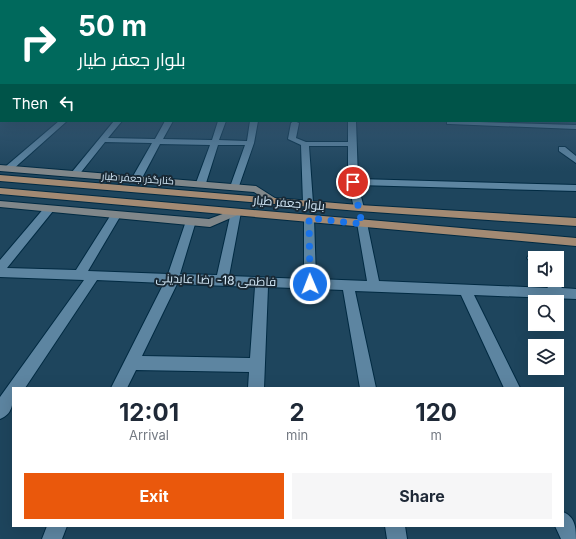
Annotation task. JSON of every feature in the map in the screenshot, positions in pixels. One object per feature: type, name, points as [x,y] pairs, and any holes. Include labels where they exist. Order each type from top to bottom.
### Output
[{"type":"main road","name":"کنارگذر جعفر طیار","points":[[4,168],[201,183],[256,189],[273,200]]},
{"type":"main road","name":"بلوار جعفر طیار","points":[[0,178],[359,208],[576,222]]},
{"type":"main road","name":"بلوار جعفر طیار","points":[[0,191],[576,242]]},
{"type":"main road","points":[[0,204],[210,223],[236,212]]},
{"type":"main road","points":[[359,208],[362,224]]},
{"type":"street","points":[[4,168],[62,122]]},
{"type":"street","points":[[75,174],[117,122]]},
{"type":"street","points":[[137,178],[168,122]]},
{"type":"street","points":[[201,183],[216,143],[222,122]]},
{"type":"street","points":[[235,187],[250,143],[254,122]]},
{"type":"street","points":[[352,122],[353,182],[359,208]]},
{"type":"street","points":[[450,122],[576,127]]},
{"type":"street","points":[[296,123],[292,139],[305,144],[352,144]]},
{"type":"street","points":[[103,140],[250,143]]},
{"type":"street","points":[[305,144],[308,203]]},
{"type":"street","points":[[562,149],[576,160]]},
{"type":"street","points":[[353,182],[576,188]]},
{"type":"street","points":[[0,268],[50,209]]},
{"type":"street","points":[[222,280],[236,212]]},
{"type":"street","points":[[79,275],[116,215]]},
{"type":"street","points":[[309,218],[310,284]]},
{"type":"street","points":[[119,387],[173,278],[191,221]]},
{"type":"street","points":[[362,224],[374,286]]},
{"type":"street","name":"فاطمی 18- رضا عابدینی","points":[[0,272],[576,294]]},
{"type":"street","points":[[17,387],[94,275]]},
{"type":"street","points":[[256,387],[262,282]]},
{"type":"street","points":[[348,285],[368,387]]},
{"type":"street","points":[[554,287],[558,293]]},
{"type":"street","points":[[465,290],[512,387]]},
{"type":"street","points":[[131,363],[257,365]]},
{"type":"street","points":[[0,411],[12,393]]},
{"type":"street","points":[[564,524],[572,539]]},
{"type":"street","points":[[52,539],[57,527]]},
{"type":"street","points":[[395,527],[397,539]]},
{"type":"route","points":[[310,284],[309,218],[362,224],[353,182]]}]
